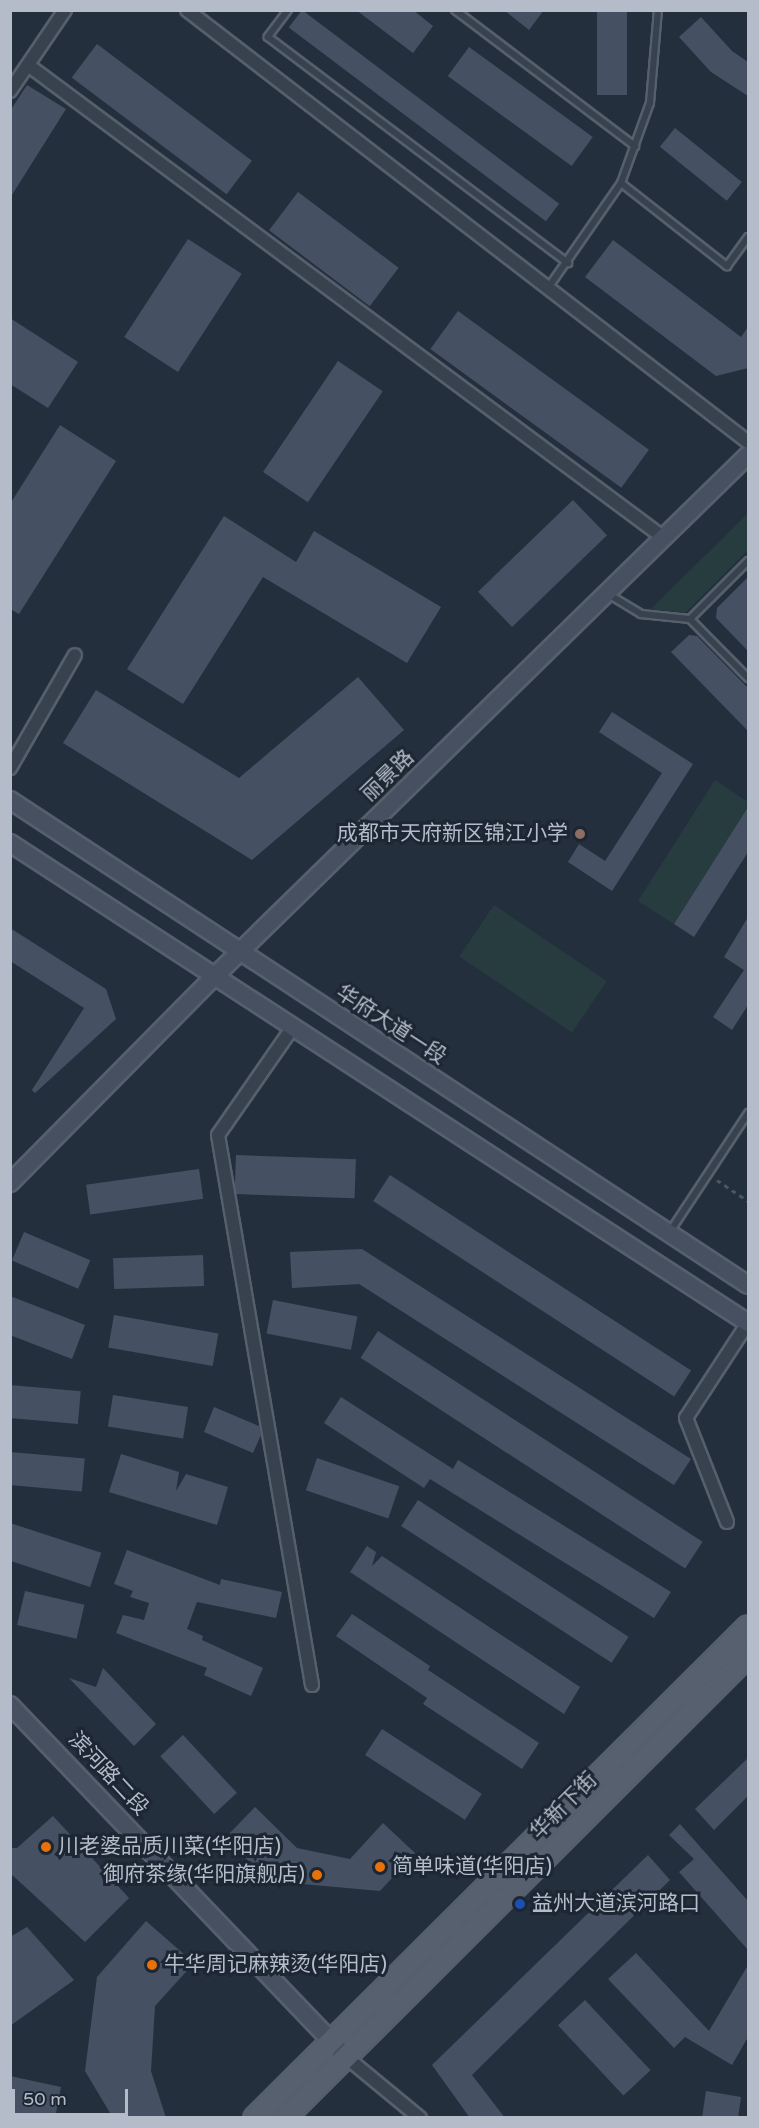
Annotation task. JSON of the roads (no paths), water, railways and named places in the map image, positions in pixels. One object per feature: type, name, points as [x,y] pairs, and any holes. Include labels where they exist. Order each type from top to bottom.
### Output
[{"type":"main road","name":"丽景路","points":[[10,1183],[239,952],[748,455]]},
{"type":"main road","name":"华府大道一段","points":[[10,800],[748,1285]]},
{"type":"main road","points":[[10,843],[748,1323]]},
{"type":"main road","points":[[254,2118],[748,1626]]},
{"type":"main road","name":"华新下街","points":[[285,2118],[748,1656]]},
{"type":"main road","name":"滨河路二段","points":[[10,1705],[346,2057]]},
{"type":"street","points":[[10,91],[65,10]]},
{"type":"street","points":[[187,10],[748,442]]},
{"type":"street","points":[[28,65],[664,538]]},
{"type":"street","points":[[10,768],[75,655]]},
{"type":"street","points":[[293,1027],[218,1135],[312,1685]]},
{"type":"street","points":[[727,1522],[686,1418],[748,1323]]},
{"type":"street","points":[[346,2057],[420,2118]]},
{"type":"lane","points":[[288,10],[268,37],[568,263]]},
{"type":"lane","points":[[455,10],[635,146]]},
{"type":"lane","points":[[548,288],[568,263],[621,183],[650,103],[658,10]]},
{"type":"lane","points":[[621,183],[727,266],[748,237]]},
{"type":"lane","points":[[690,618],[748,561]]},
{"type":"lane","points":[[607,593],[641,614],[690,618],[748,678]]},
{"type":"lane","points":[[669,1233],[748,1113]]},
{"type":"place","name":"成都市天府新区锦江小学","points":[[580,834]]},
{"type":"place","name":"川老婆品质川菜(华阳店)","points":[[46,1847]]},
{"type":"place","name":"简单味道(华阳店)","points":[[380,1867]]},
{"type":"place","name":"御府茶缘(华阳旗舰店)","points":[[317,1875]]},
{"type":"place","name":"益州大道滨河路口","points":[[520,1904]]},
{"type":"place","name":"牛华周记麻辣烫(华阳店)","points":[[152,1965]]}]
